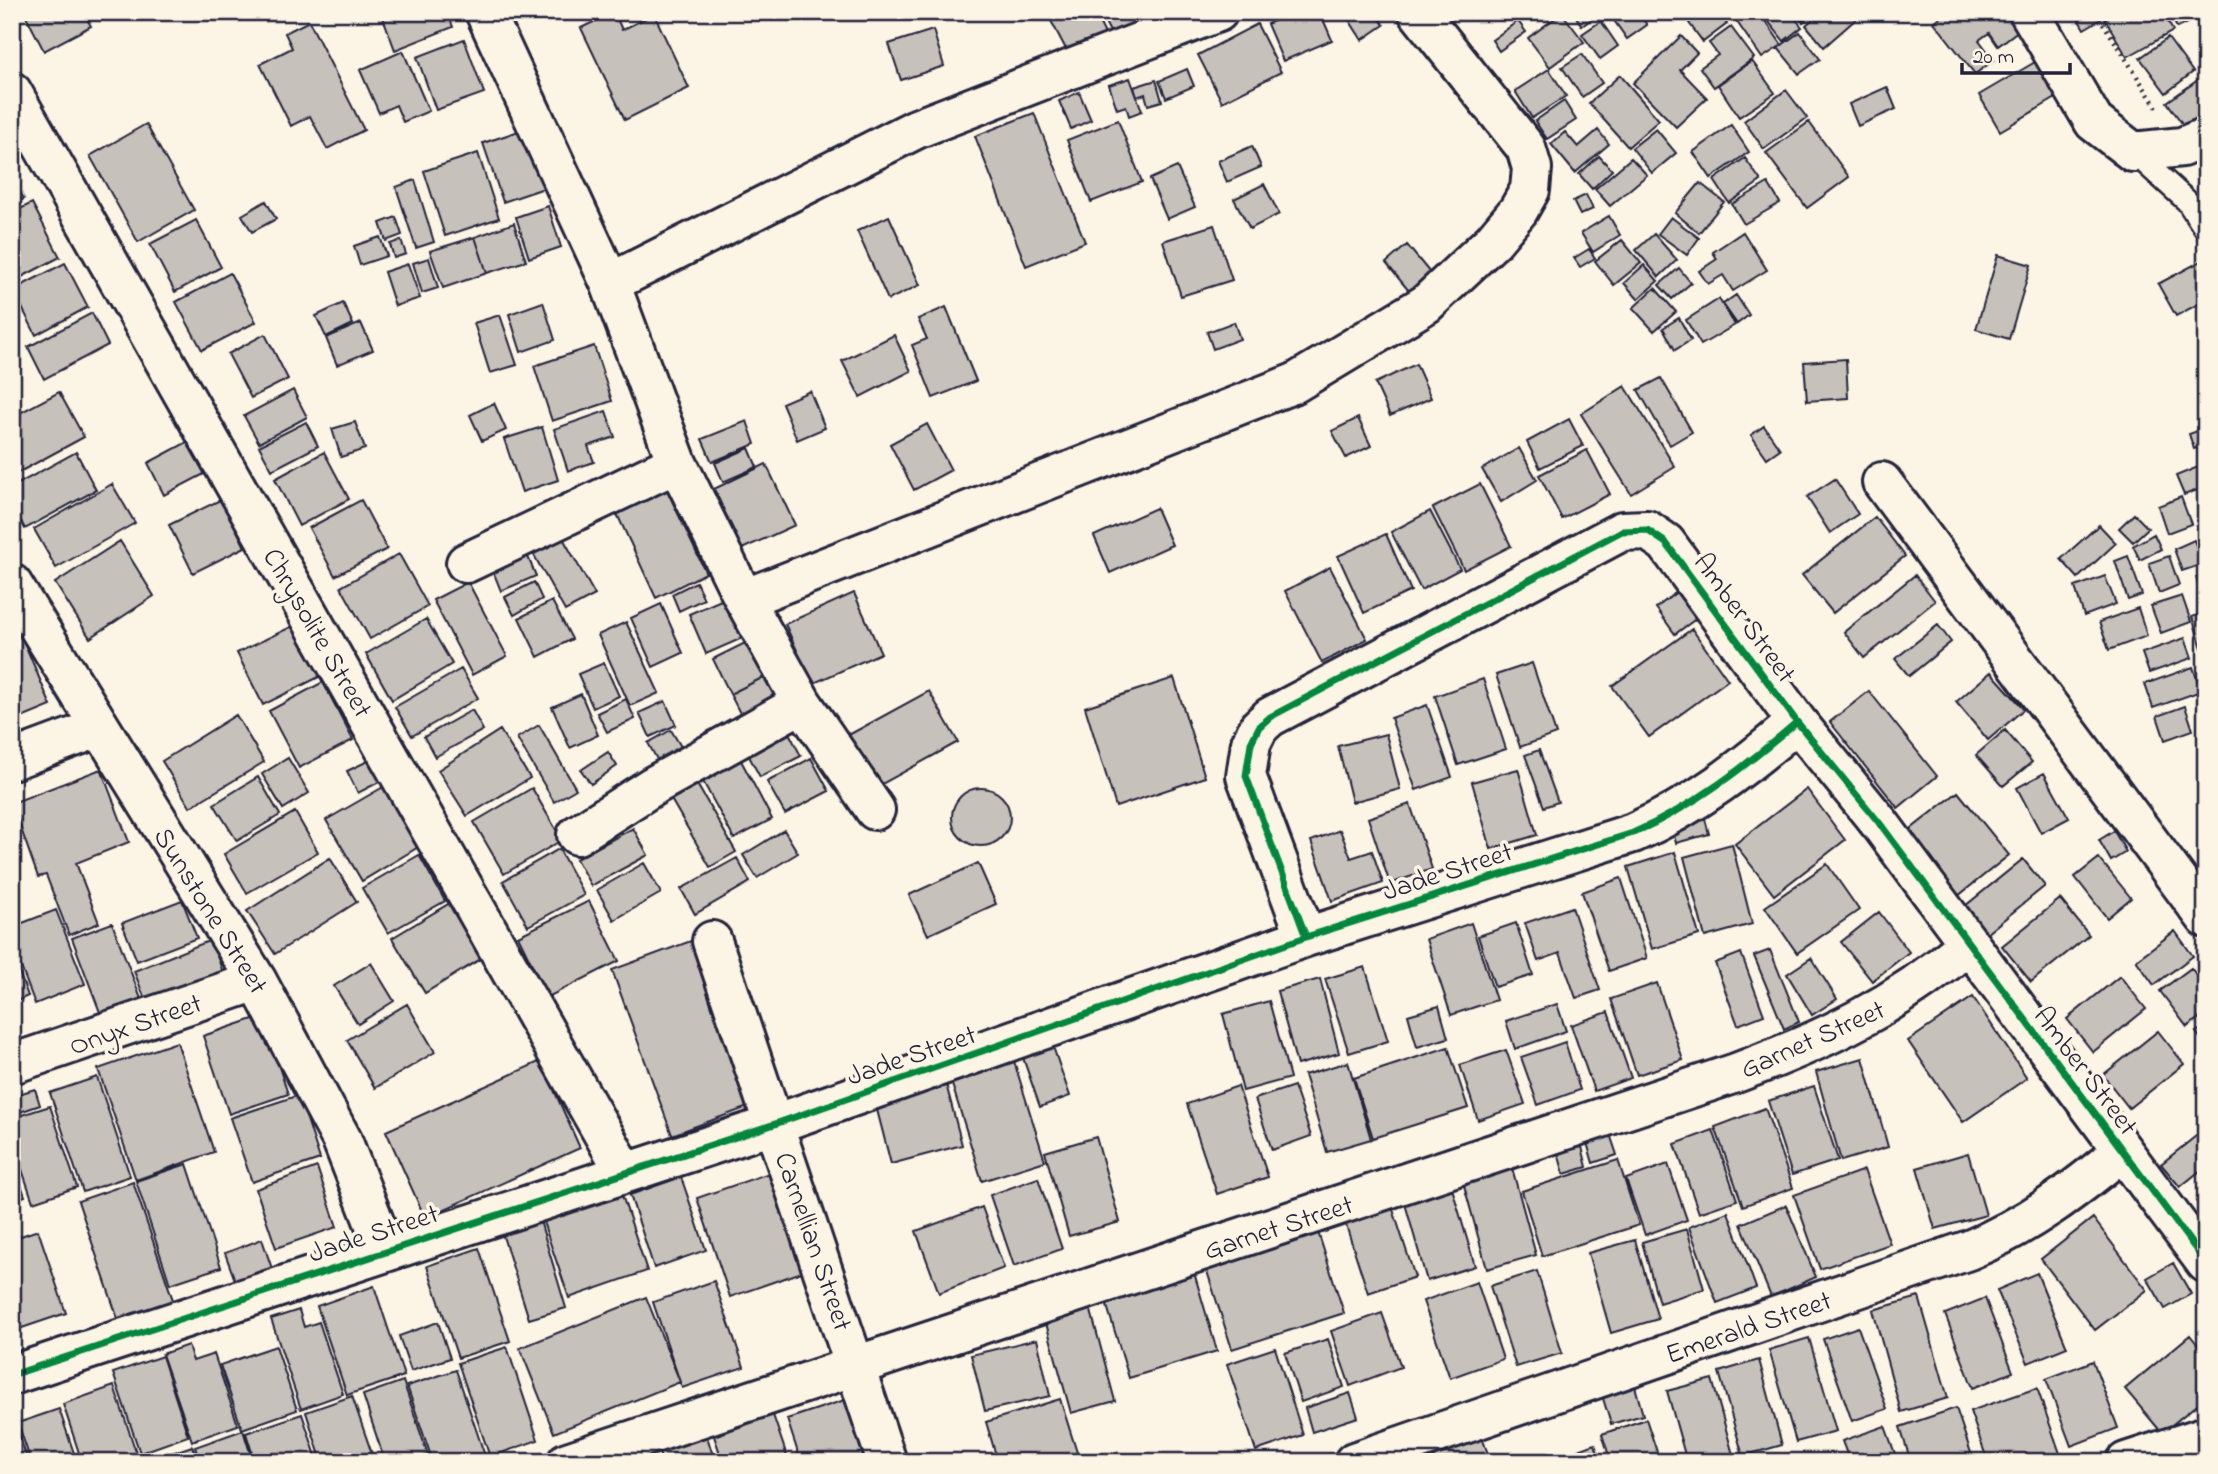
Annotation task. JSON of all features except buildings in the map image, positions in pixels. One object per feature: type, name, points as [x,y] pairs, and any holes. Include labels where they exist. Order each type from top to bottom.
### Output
[{"type":"street","points":[[485,12],[610,283],[677,463],[744,599],[802,703],[874,810]]},
{"type":"street","points":[[610,283],[916,129],[1218,12]]},
{"type":"street","points":[[744,599],[1295,383],[1426,304],[1493,241],[1518,211],[1530,190],[1532,168],[1526,148],[1418,12]]},
{"type":"street","points":[[2029,12],[2094,122],[2133,152],[2194,142]]},
{"type":"street","name":"Chrysolite Street","points":[[12,92],[625,1171]]},
{"type":"street","points":[[466,563],[677,463]]},
{"type":"street","points":[[1882,482],[2206,918]]},
{"type":"street","name":"Amber Street","points":[[1306,937],[1247,776],[1251,743],[1259,727],[1270,717],[1622,531],[1647,530],[1666,543],[1797,722],[1881,825],[1967,945],[2206,1263]]},
{"type":"street","name":"Sunstone Street","points":[[12,584],[98,728],[257,981],[342,1140],[385,1250]]},
{"type":"street","points":[[577,835],[653,786],[802,703]]},
{"type":"street","name":"Jade Street","points":[[12,1375],[625,1171],[775,1124],[1306,937],[1633,833],[1707,794],[1797,722]]},
{"type":"street","points":[[12,760],[98,728]]},
{"type":"street","name":"Carnellian Street","points":[[712,941],[887,1462]]},
{"type":"street","name":"Garnet Street","points":[[567,1462],[857,1367],[1799,1049],[1871,1015],[1920,984],[1967,945]]},
{"type":"street","name":"Onyx Street","points":[[12,1064],[257,981]]},
{"type":"street","name":"Emerald Street","points":[[1354,1462],[1969,1251],[2008,1234],[2042,1214],[2122,1151]]},
{"type":"street","points":[[2126,1462],[2206,1436]]},
{"type":"lane","points":[[2133,152],[2187,201],[2206,230]]},
{"type":"path","points":[[2103,23],[2194,142]]},
{"type":"cycle path","points":[[1306,937],[1246,776],[1251,743],[1259,727],[1270,717],[1622,531],[1647,530],[1666,543],[1797,722],[1881,825],[2206,1263]]},
{"type":"cycle path","points":[[12,1375],[775,1124],[1306,937],[1633,833],[1699,798],[1797,722]]}]
